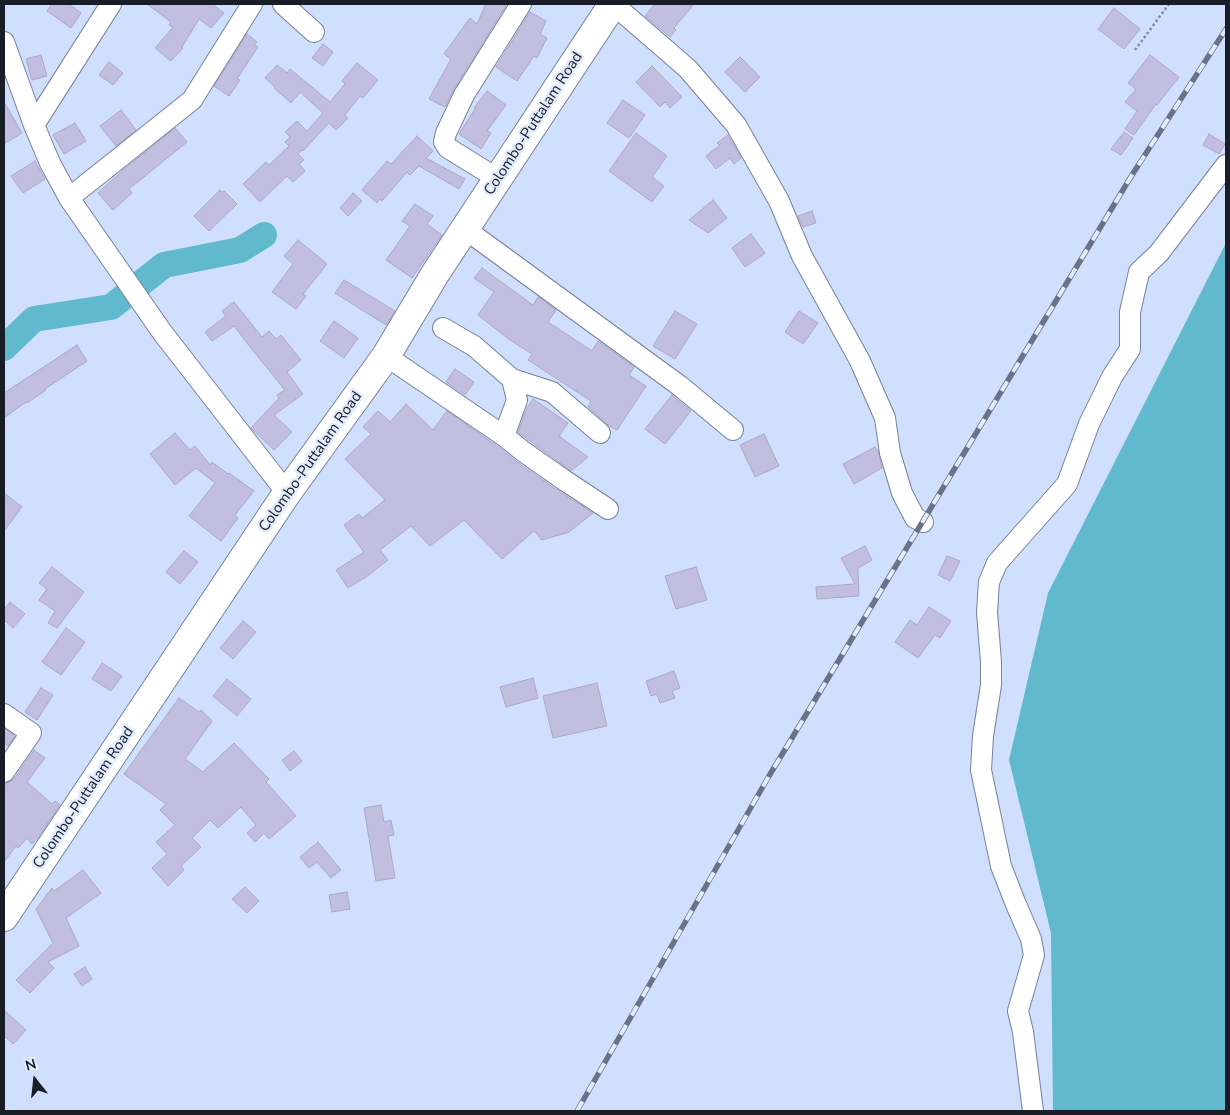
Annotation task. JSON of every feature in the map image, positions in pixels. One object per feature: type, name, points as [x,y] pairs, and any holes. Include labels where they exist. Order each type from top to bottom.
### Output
[{"type":"highway","name":"Colombo-Puttalam Road","points":[[4,917],[287,493],[386,356],[465,229],[613,4]]},
{"type":"street","points":[[34,125],[111,4]]},
{"type":"street","points":[[69,198],[192,100],[252,4]]},
{"type":"street","points":[[283,4],[314,32]]},
{"type":"street","points":[[498,179],[448,148],[444,142],[446,133],[464,95],[521,4]]},
{"type":"street","points":[[613,4],[688,69],[736,125],[779,201],[802,256],[860,361],[885,418],[890,453],[902,493],[915,518],[923,522]]},
{"type":"street","points":[[4,42],[34,125],[50,163],[69,198],[162,332],[287,493]]},
{"type":"street","points":[[1033,1111],[1023,1032],[1018,1010],[1034,955],[1031,939],[1001,866],[981,770],[983,736],[991,685],[987,612],[988,582],[997,563],[1067,484],[1089,424],[1112,377],[1130,349],[1130,312],[1139,272],[1159,253],[1226,165]]},
{"type":"street","points":[[465,229],[680,386],[733,430]]},
{"type":"street","points":[[443,328],[474,346],[512,379],[552,392],[600,433]]},
{"type":"street","points":[[386,356],[608,509]]},
{"type":"street","points":[[504,436],[517,400],[512,379]]},
{"type":"street","points":[[4,714],[31,733],[4,772]]},
{"type":"path","points":[[1135,50],[1170,4]]},
{"type":"shaded area","points":[[1226,243],[1226,1111],[1053,1111],[1051,933],[1009,760],[1048,593]]},
{"type":"building","points":[[52,4],[69,4],[81,13],[71,28],[47,11]]},
{"type":"building","points":[[147,4],[212,4],[224,13],[211,28],[199,19],[183,48],[171,61],[155,48],[173,27],[169,25],[171,22]]},
{"type":"building","points":[[486,4],[507,4],[454,89],[445,107],[429,99],[451,59],[444,54],[470,18],[477,24]]},
{"type":"building","points":[[655,4],[694,4],[674,28],[676,30],[670,37],[645,16]]},
{"type":"building","points":[[1114,8],[1140,29],[1124,49],[1098,29]]},
{"type":"building","points":[[530,12],[546,21],[540,34],[547,38],[537,58],[534,56],[517,81],[496,67]]},
{"type":"building","points":[[247,34],[257,42],[254,45],[258,47],[237,79],[240,80],[229,96],[214,86]]},
{"type":"building","points":[[323,44],[333,52],[323,66],[312,58]]},
{"type":"building","points":[[41,55],[47,76],[32,80],[26,59]]},
{"type":"building","points":[[1150,55],[1179,77],[1156,104],[1134,135],[1125,129],[1137,111],[1125,102],[1136,89],[1128,83]]},
{"type":"building","points":[[740,57],[760,77],[745,92],[725,72]]},
{"type":"building","points":[[109,62],[123,73],[113,85],[99,75]]},
{"type":"building","points":[[357,63],[378,80],[363,98],[360,96],[345,115],[348,118],[336,130],[329,123],[298,154],[304,160],[299,164],[305,171],[293,182],[287,176],[260,202],[243,184],[266,162],[269,165],[289,146],[285,142],[290,137],[285,132],[297,121],[307,131],[323,113],[300,92],[291,103],[265,78],[277,65],[287,73],[290,69],[330,102],[345,84],[342,81]]},
{"type":"building","points":[[652,66],[682,97],[670,108],[665,102],[660,107],[636,82]]},
{"type":"building","points":[[487,91],[506,105],[487,131],[491,133],[481,149],[459,134],[474,108]]},
{"type":"building","points":[[623,100],[645,115],[629,138],[607,123]]},
{"type":"building","points":[[4,102],[22,133],[4,144]]},
{"type":"building","points":[[121,110],[136,130],[116,146],[100,126]]},
{"type":"building","points":[[75,123],[86,141],[64,154],[53,135]]},
{"type":"building","points":[[175,128],[187,142],[129,189],[132,193],[113,210],[98,193]]},
{"type":"building","points":[[1124,132],[1133,138],[1121,155],[1111,149]]},
{"type":"building","points":[[636,133],[667,156],[652,177],[664,186],[652,202],[609,171]]},
{"type":"building","points":[[1209,134],[1225,144],[1219,154],[1203,145]]},
{"type":"building","points":[[728,135],[741,158],[734,164],[730,158],[716,169],[706,156],[720,145],[717,143]]},
{"type":"building","points":[[417,136],[433,151],[426,158],[465,179],[459,189],[419,166],[410,175],[407,172],[382,201],[380,199],[377,203],[362,190],[387,161],[391,164]]},
{"type":"building","points":[[35,161],[45,179],[23,193],[11,176]]},
{"type":"building","points":[[220,190],[224,191],[237,204],[209,231],[194,216]]},
{"type":"building","points":[[353,193],[362,201],[348,216],[340,208]]},
{"type":"building","points":[[713,200],[727,218],[708,233],[689,220]]},
{"type":"building","points":[[415,204],[433,216],[427,224],[442,235],[412,278],[386,260],[410,226],[402,221]]},
{"type":"building","points":[[812,211],[816,223],[803,227],[798,216]]},
{"type":"building","points":[[751,234],[765,253],[745,267],[732,248]]},
{"type":"building","points":[[298,240],[327,264],[303,294],[306,296],[296,309],[272,292],[293,264],[284,256]]},
{"type":"building","points":[[482,268],[533,305],[538,297],[556,310],[548,322],[592,351],[598,341],[634,367],[629,375],[646,386],[617,430],[608,425],[588,407],[591,401],[528,360],[532,354],[510,340],[478,315],[494,292],[474,278]]},
{"type":"building","points":[[344,280],[395,311],[386,325],[335,293]]},
{"type":"building","points":[[234,302],[262,337],[269,331],[276,339],[281,335],[301,360],[287,372],[303,394],[274,415],[292,432],[274,450],[251,428],[279,398],[277,395],[285,390],[234,326],[212,341],[205,332],[226,316],[222,311]]},
{"type":"building","points":[[675,311],[697,324],[675,359],[653,346]]},
{"type":"building","points":[[799,311],[818,323],[803,344],[785,332]]},
{"type":"building","points":[[334,321],[358,338],[344,358],[320,341]]},
{"type":"building","points":[[77,345],[87,361],[4,418],[4,393]]},
{"type":"building","points":[[455,369],[474,382],[465,395],[446,382]]},
{"type":"building","points":[[672,395],[691,411],[665,444],[645,429]]},
{"type":"building","points":[[533,399],[568,423],[559,436],[588,457],[571,471],[518,432],[527,408]]},
{"type":"building","points":[[406,404],[433,430],[447,411],[557,490],[593,513],[569,532],[542,540],[534,531],[502,559],[464,520],[430,546],[411,526],[380,550],[388,560],[348,588],[336,570],[364,552],[344,525],[359,514],[362,518],[385,500],[345,459],[371,434],[363,427],[378,411],[390,422]]},
{"type":"building","points":[[175,433],[190,450],[195,446],[210,465],[212,462],[254,491],[235,515],[238,518],[221,541],[189,516],[215,483],[196,468],[175,485],[150,454]]},
{"type":"building","points":[[764,434],[779,466],[755,477],[740,445]]},
{"type":"building","points":[[875,447],[878,451],[882,468],[854,484],[843,464]]},
{"type":"building","points":[[4,493],[22,507],[4,531]]},
{"type":"building","points":[[865,546],[872,560],[858,568],[859,596],[817,599],[816,587],[855,584],[841,558]]},
{"type":"building","points":[[184,551],[198,562],[180,584],[166,572]]},
{"type":"building","points":[[947,556],[960,561],[950,581],[938,575]]},
{"type":"building","points":[[52,567],[84,592],[57,628],[48,623],[55,611],[39,600],[47,589],[39,583]]},
{"type":"building","points":[[696,567],[707,600],[676,609],[665,576]]},
{"type":"building","points":[[10,602],[25,614],[13,628],[4,620],[4,610]]},
{"type":"building","points":[[929,607],[951,621],[940,638],[935,635],[918,658],[895,642],[910,620],[917,625]]},
{"type":"building","points":[[243,621],[256,632],[233,659],[220,648]]},
{"type":"building","points":[[66,628],[85,642],[61,675],[42,662]]},
{"type":"building","points":[[102,663],[122,676],[111,691],[92,679]]},
{"type":"building","points":[[674,671],[680,688],[672,691],[675,698],[660,703],[657,694],[651,696],[646,681]]},
{"type":"building","points":[[533,678],[538,698],[506,707],[500,687]]},
{"type":"building","points":[[227,679],[251,699],[237,716],[213,696]]},
{"type":"building","points":[[597,683],[607,726],[553,738],[543,696]]},
{"type":"building","points":[[41,688],[53,695],[37,720],[25,712]]},
{"type":"building","points":[[179,698],[199,712],[201,710],[212,721],[185,759],[203,772],[234,743],[269,779],[266,782],[296,816],[269,839],[264,833],[255,842],[247,833],[256,825],[241,807],[218,828],[210,820],[192,838],[201,847],[181,866],[184,870],[168,886],[152,868],[167,854],[156,842],[175,825],[160,810],[166,804],[124,774]]},
{"type":"building","points":[[4,728],[15,736],[8,746],[4,743]]},
{"type":"building","points":[[34,750],[45,758],[27,782],[52,804],[55,801],[60,805],[32,844],[27,838],[18,848],[16,846],[4,862],[4,785],[14,779]]},
{"type":"building","points":[[294,751],[302,761],[290,771],[282,760]]},
{"type":"building","points":[[381,805],[384,822],[391,820],[394,835],[388,836],[395,878],[376,881],[364,808]]},
{"type":"building","points":[[318,842],[341,870],[331,878],[317,862],[309,868],[300,857]]},
{"type":"building","points":[[83,870],[101,893],[66,918],[79,946],[48,962],[54,968],[30,993],[16,980],[53,943],[36,909],[52,888],[54,891]]},
{"type":"building","points":[[245,887],[259,901],[247,913],[232,899]]},
{"type":"building","points":[[347,892],[350,909],[332,912],[329,895]]},
{"type":"building","points":[[85,967],[92,979],[82,986],[74,974]]},
{"type":"building","points":[[4,1010],[26,1030],[13,1044],[4,1036]]},
{"type":"waterway","points":[[4,348],[34,319],[111,307],[164,265],[240,250],[264,235]]},
{"type":"railway","points":[[577,1111],[769,776],[1132,175],[1226,29]]}]
